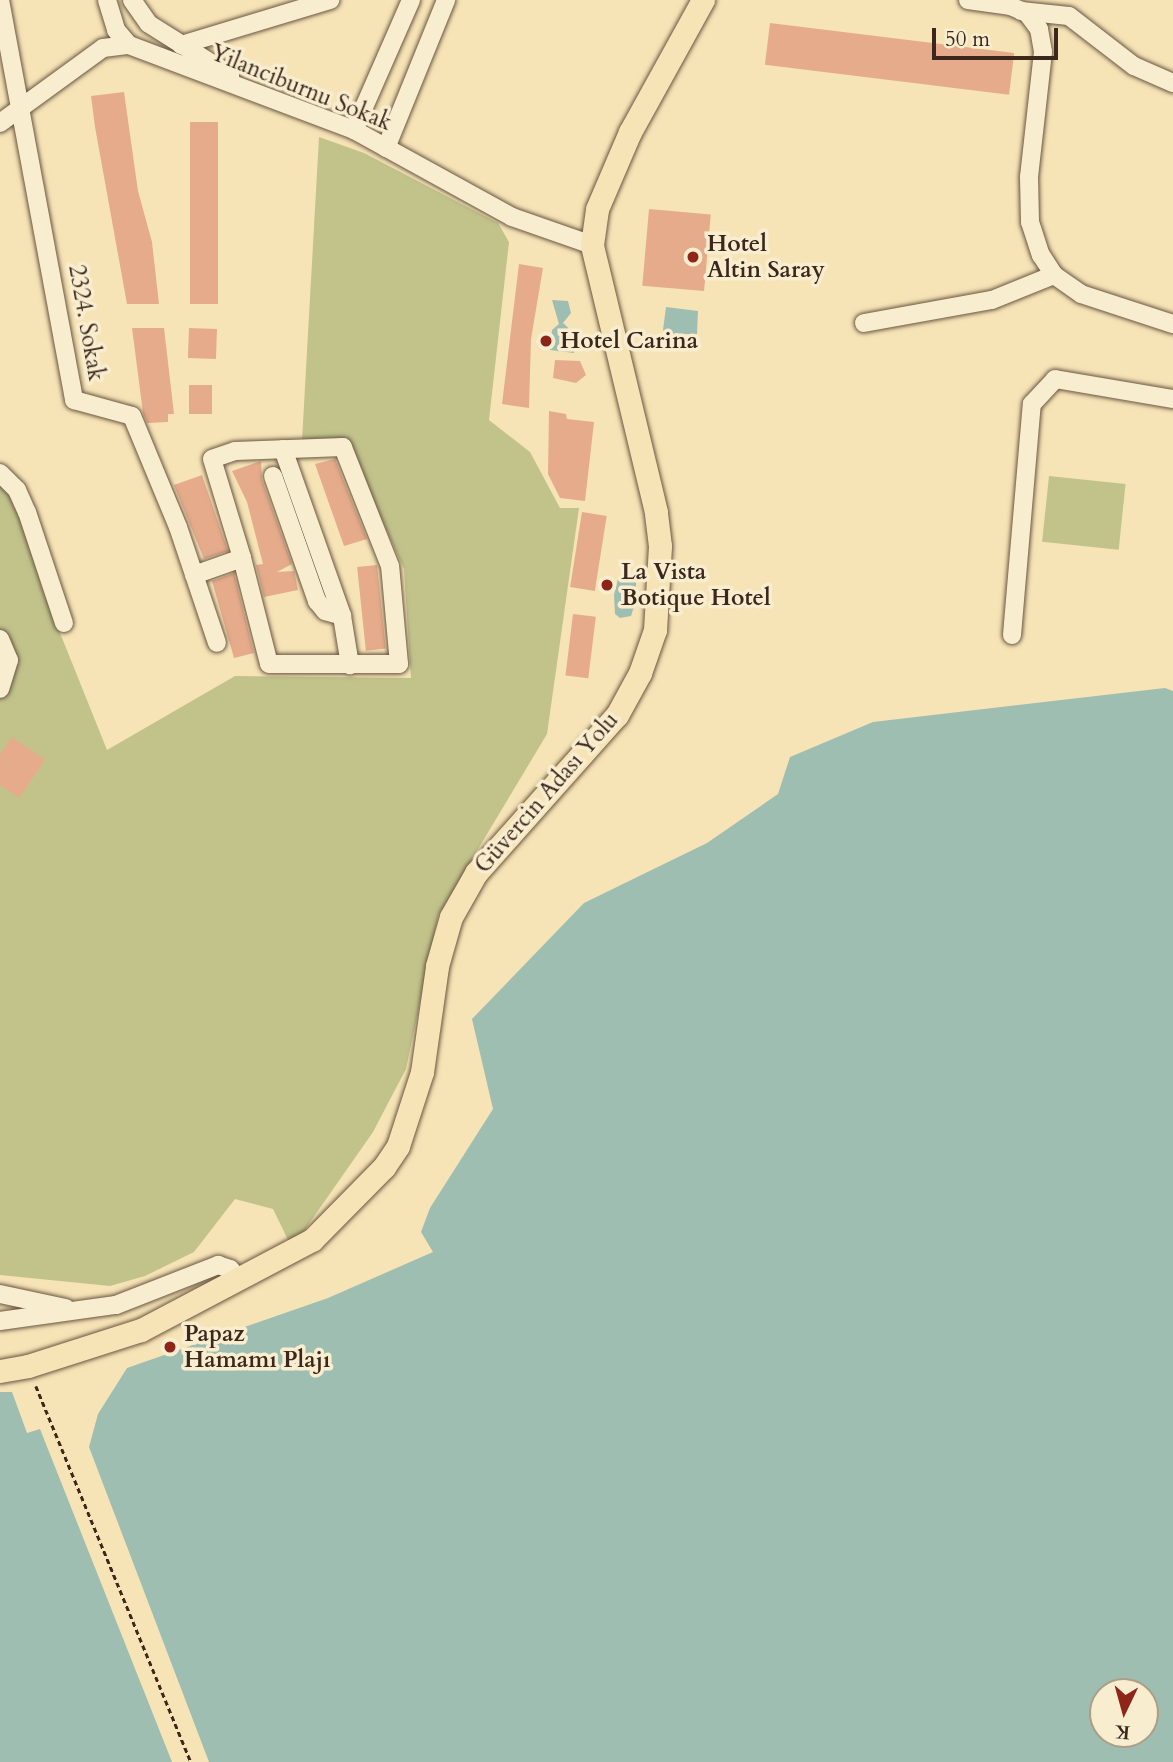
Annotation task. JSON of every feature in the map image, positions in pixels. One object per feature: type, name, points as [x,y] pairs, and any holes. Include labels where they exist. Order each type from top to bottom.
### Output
[{"type":"main road","name":"Güvercin Adası Yolu","points":[[0,1371],[28,1366],[141,1330],[312,1240],[384,1167],[406,1129],[414,1104],[437,966],[451,917],[476,873],[617,715],[644,663],[655,630],[660,546],[650,481],[592,245],[597,209],[630,132],[703,0]]},
{"type":"street","name":"2324. Sokak","points":[[0,0],[22,105],[74,400],[132,416],[194,575],[217,643]]},
{"type":"street","points":[[107,0],[116,30],[128,45]]},
{"type":"street","points":[[181,45],[330,0]]},
{"type":"street","points":[[354,130],[411,0]]},
{"type":"street","points":[[386,148],[446,0]]},
{"type":"street","points":[[968,0],[1021,11],[1069,16],[1134,66],[1173,83]]},
{"type":"street","points":[[135,1],[149,24],[272,100]]},
{"type":"street","points":[[1021,11],[1039,29],[1043,52],[1029,177],[1030,222],[1041,255],[1054,275],[1081,294],[1173,324]]},
{"type":"street","points":[[0,123],[103,48],[128,45]]},
{"type":"street","name":"Yilanciburnu Sokak","points":[[128,45],[354,130],[512,217],[592,245]]},
{"type":"street","points":[[864,323],[992,300],[1054,275]]},
{"type":"street","points":[[1012,635],[1032,404],[1055,379],[1173,399]]},
{"type":"street","points":[[343,447],[390,566],[399,664],[269,664],[242,558],[212,459],[235,451],[283,449],[343,447]]},
{"type":"street","points":[[283,449],[342,616],[349,665]]},
{"type":"street","points":[[0,473],[17,491],[27,512],[64,623]]},
{"type":"street","points":[[273,476],[317,601],[325,611],[342,616]]},
{"type":"street","points":[[194,575],[242,558]]},
{"type":"street","points":[[0,639],[9,660],[0,690]]},
{"type":"street","points":[[0,1321],[116,1305],[218,1265],[230,1269],[240,1280]]},
{"type":"street","points":[[0,1294],[76,1310]]},
{"type":"path","points":[[28,1366],[191,1762]]},
{"type":"green space","points":[[319,137],[364,153],[498,223],[509,242],[489,420],[530,452],[560,508],[579,508],[547,734],[438,916],[406,1069],[373,1132],[292,1248],[273,1209],[235,1199],[194,1252],[145,1276],[110,1286],[0,1275],[0,482],[11,484],[42,588],[107,750],[235,676],[411,678],[404,569],[346,441],[302,441]]},
{"type":"green space","points":[[1049,476],[1126,484],[1119,550],[1042,542]]},
{"type":"shaded area","points":[[552,300],[568,301],[571,313],[563,323],[576,335],[574,353],[550,350],[552,330],[559,324]]},
{"type":"shaded area","points":[[666,307],[698,311],[697,334],[667,334],[663,330]]},
{"type":"shaded area","points":[[627,577],[636,583],[636,600],[631,616],[620,618],[615,614],[614,595],[618,579]]},
{"type":"shaded area","points":[[1165,688],[1173,691],[1173,1762],[209,1762],[89,1447],[98,1414],[127,1368],[328,1298],[433,1252],[421,1232],[430,1208],[493,1109],[472,1019],[584,903],[707,843],[778,794],[790,757],[873,722]]},
{"type":"shaded area","points":[[0,1392],[12,1392],[27,1433],[40,1429],[172,1762],[0,1762]]},
{"type":"building","points":[[770,23],[1014,53],[1009,95],[765,65]]},
{"type":"building","points":[[124,92],[138,191],[152,242],[159,304],[127,304],[95,127],[91,96]]},
{"type":"building","points":[[190,122],[218,122],[218,304],[190,304]]},
{"type":"building","points":[[649,209],[711,214],[704,291],[642,286]]},
{"type":"building","points":[[519,264],[543,268],[531,339],[529,408],[502,404]]},
{"type":"building","points":[[132,328],[164,328],[174,414],[168,414],[168,422],[147,423],[143,413]]},
{"type":"building","points":[[189,328],[217,329],[216,359],[188,358]]},
{"type":"building","points":[[555,360],[580,361],[586,375],[576,383],[553,378]]},
{"type":"building","points":[[189,385],[212,385],[212,414],[189,414]]},
{"type":"building","points":[[549,411],[566,414],[567,419],[594,422],[585,501],[560,498],[548,474]]},
{"type":"building","points":[[335,459],[367,539],[344,546],[315,464]]},
{"type":"building","points":[[261,461],[262,480],[292,564],[277,572],[294,571],[298,590],[264,597],[256,565],[263,564],[247,502],[232,471]]},
{"type":"building","points":[[202,475],[228,551],[204,559],[174,485]]},
{"type":"building","points":[[582,512],[607,516],[595,591],[570,587]]},
{"type":"building","points":[[377,565],[386,649],[366,651],[357,567]]},
{"type":"building","points":[[234,573],[254,653],[234,658],[212,581]]},
{"type":"building","points":[[573,614],[596,617],[588,678],[565,676]]},
{"type":"building","points":[[12,737],[45,760],[19,798],[0,785],[0,754]]},
{"type":"place","name":"Hotel Altin Saray","points":[[693,257]]},
{"type":"place","name":"Hotel Carina","points":[[546,341]]},
{"type":"place","name":"La Vista Botique Hotel","points":[[607,585]]},
{"type":"place","name":"Papaz Hamamı Plajı","points":[[170,1347]]}]
